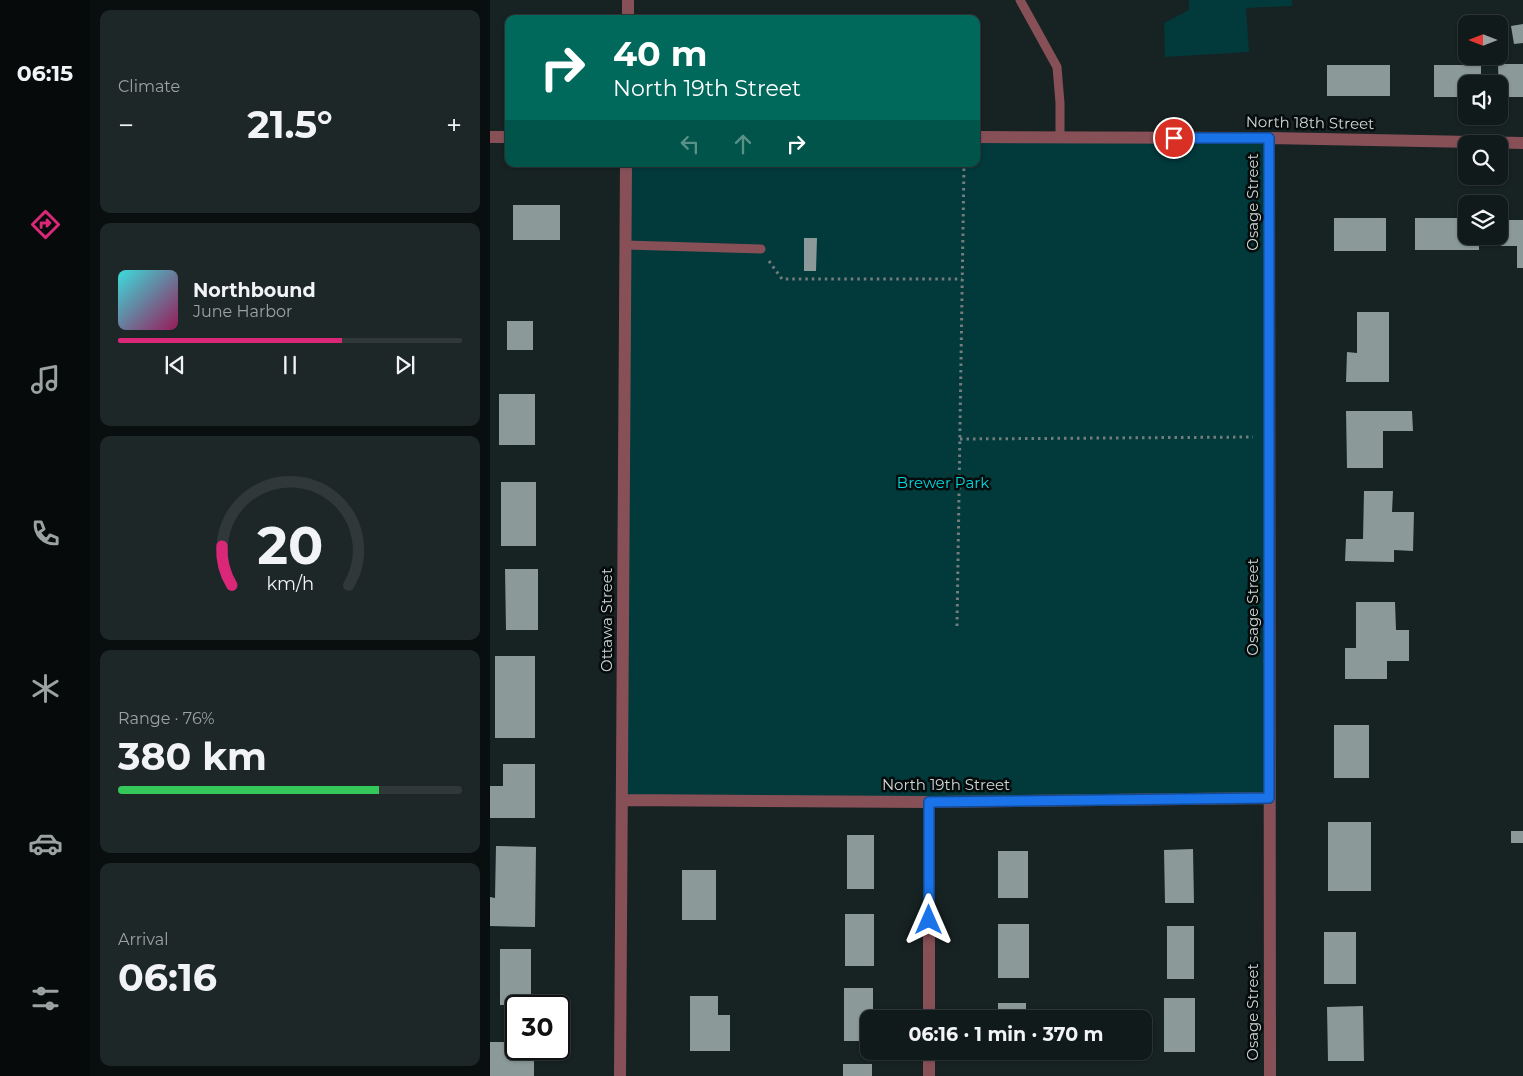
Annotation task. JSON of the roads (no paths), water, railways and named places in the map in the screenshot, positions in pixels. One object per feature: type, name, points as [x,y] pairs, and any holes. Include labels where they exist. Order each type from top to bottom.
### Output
[{"type":"street","points":[[628,0],[628,15]]},
{"type":"street","points":[[490,137],[505,138]]},
{"type":"street","name":"North 18th Street","points":[[980,138],[1269,138],[1523,143]]},
{"type":"street","name":"Osage Street","points":[[1269,138],[1270,1076]]},
{"type":"street","name":"Ottawa Street","points":[[620,1076],[626,167]]},
{"type":"street","name":"North 19th Street","points":[[622,800],[929,802],[1269,798]]},
{"type":"street","points":[[929,802],[929,1010]]},
{"type":"street","points":[[929,1060],[929,1076]]},
{"type":"lane","points":[[1020,0],[1056,67],[1060,102],[1060,138]]},
{"type":"lane","points":[[626,245],[761,249]]},
{"type":"park label","name":"Brewer Park","points":[[943,483]]}]
